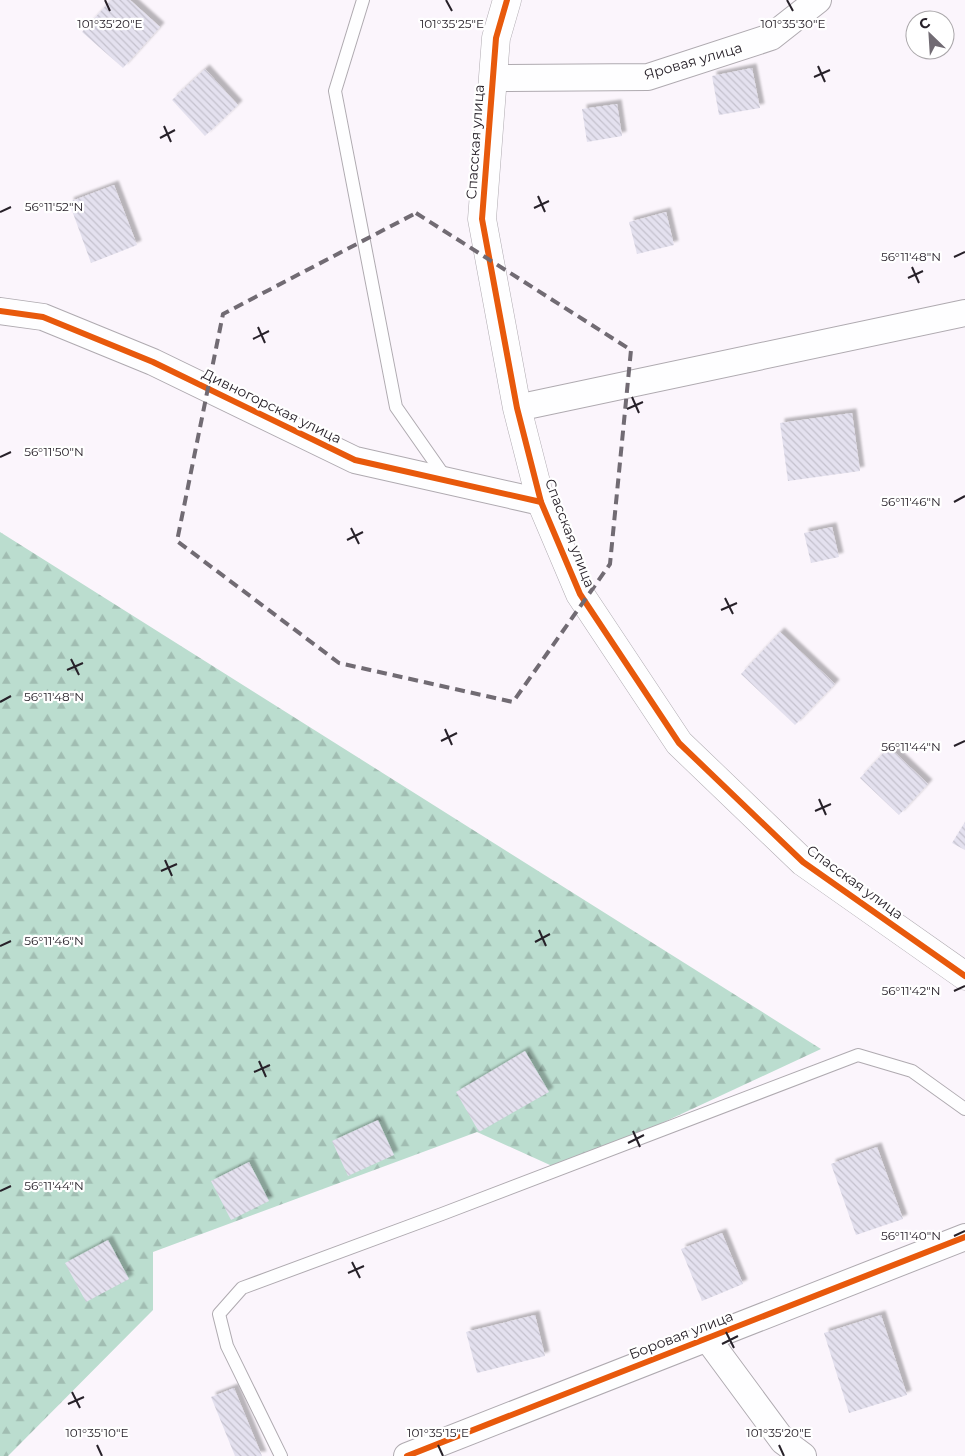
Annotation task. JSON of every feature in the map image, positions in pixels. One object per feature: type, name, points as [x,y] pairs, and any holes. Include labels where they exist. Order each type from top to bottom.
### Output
[{"type":"street","name":"Спасская улица","points":[[507,0],[496,38],[482,219],[517,408],[541,502],[580,594],[679,743],[803,862],[965,976]]},
{"type":"street","name":"Яровая улица","points":[[493,78],[648,76],[771,37],[818,0]]},
{"type":"street","name":"Дивногорская улица","points":[[0,311],[43,317],[153,362],[355,460],[447,479],[541,502]]},
{"type":"street","points":[[517,408],[965,313]]},
{"type":"street","name":"Боровая улица","points":[[407,1456],[965,1237]]},
{"type":"street","points":[[707,1338],[783,1441],[803,1456]]},
{"type":"lane","points":[[364,0],[335,91],[396,407],[447,479]]},
{"type":"lane","points":[[281,1456],[227,1346],[219,1314],[242,1288],[442,1214],[858,1055],[912,1071],[965,1109]]},
{"type":"highlighted area","points":[[416,213],[631,350],[610,564],[513,702],[339,663],[177,541],[223,314]]},
{"type":"green space","points":[[0,532],[821,1049],[561,1170],[477,1132],[153,1252],[153,1310],[8,1456],[0,1456]]},
{"type":"building","points":[[111,0],[130,0],[160,27],[123,68],[82,32]]},
{"type":"building","points":[[752,68],[760,108],[719,115],[712,76]]},
{"type":"building","points":[[205,69],[238,105],[205,136],[172,100]]},
{"type":"building","points":[[617,104],[622,136],[587,142],[582,109]]},
{"type":"building","points":[[114,185],[137,245],[91,263],[69,202]]},
{"type":"building","points":[[666,212],[674,245],[637,254],[629,222]]},
{"type":"building","points":[[852,413],[860,471],[788,481],[780,423]]},
{"type":"building","points":[[832,527],[839,557],[811,563],[804,533]]},
{"type":"building","points":[[780,632],[835,684],[795,725],[741,674]]},
{"type":"building","points":[[889,747],[928,784],[899,815],[860,778]]},
{"type":"building","points":[[965,822],[965,850],[952,843]]},
{"type":"building","points":[[525,1051],[549,1092],[479,1132],[456,1092]]},
{"type":"building","points":[[378,1120],[394,1155],[348,1176],[332,1141]]},
{"type":"building","points":[[877,1147],[903,1219],[856,1235],[831,1164]]},
{"type":"building","points":[[249,1162],[269,1201],[231,1220],[211,1181]]},
{"type":"building","points":[[722,1233],[743,1284],[702,1301],[681,1249]]},
{"type":"building","points":[[108,1240],[129,1279],[86,1302],[65,1263]]},
{"type":"building","points":[[535,1315],[545,1356],[477,1373],[466,1332]]},
{"type":"building","points":[[881,1315],[907,1395],[849,1413],[824,1333]]},
{"type":"building","points":[[234,1388],[262,1456],[235,1456],[211,1397]]},
{"type":"cycle path","points":[[507,0],[496,38],[482,219],[517,408],[541,502],[580,594],[679,743],[803,862],[965,976]]},
{"type":"cycle path","points":[[0,311],[43,317],[153,362],[355,460],[541,502]]},
{"type":"cycle path","points":[[407,1456],[965,1237]]}]
